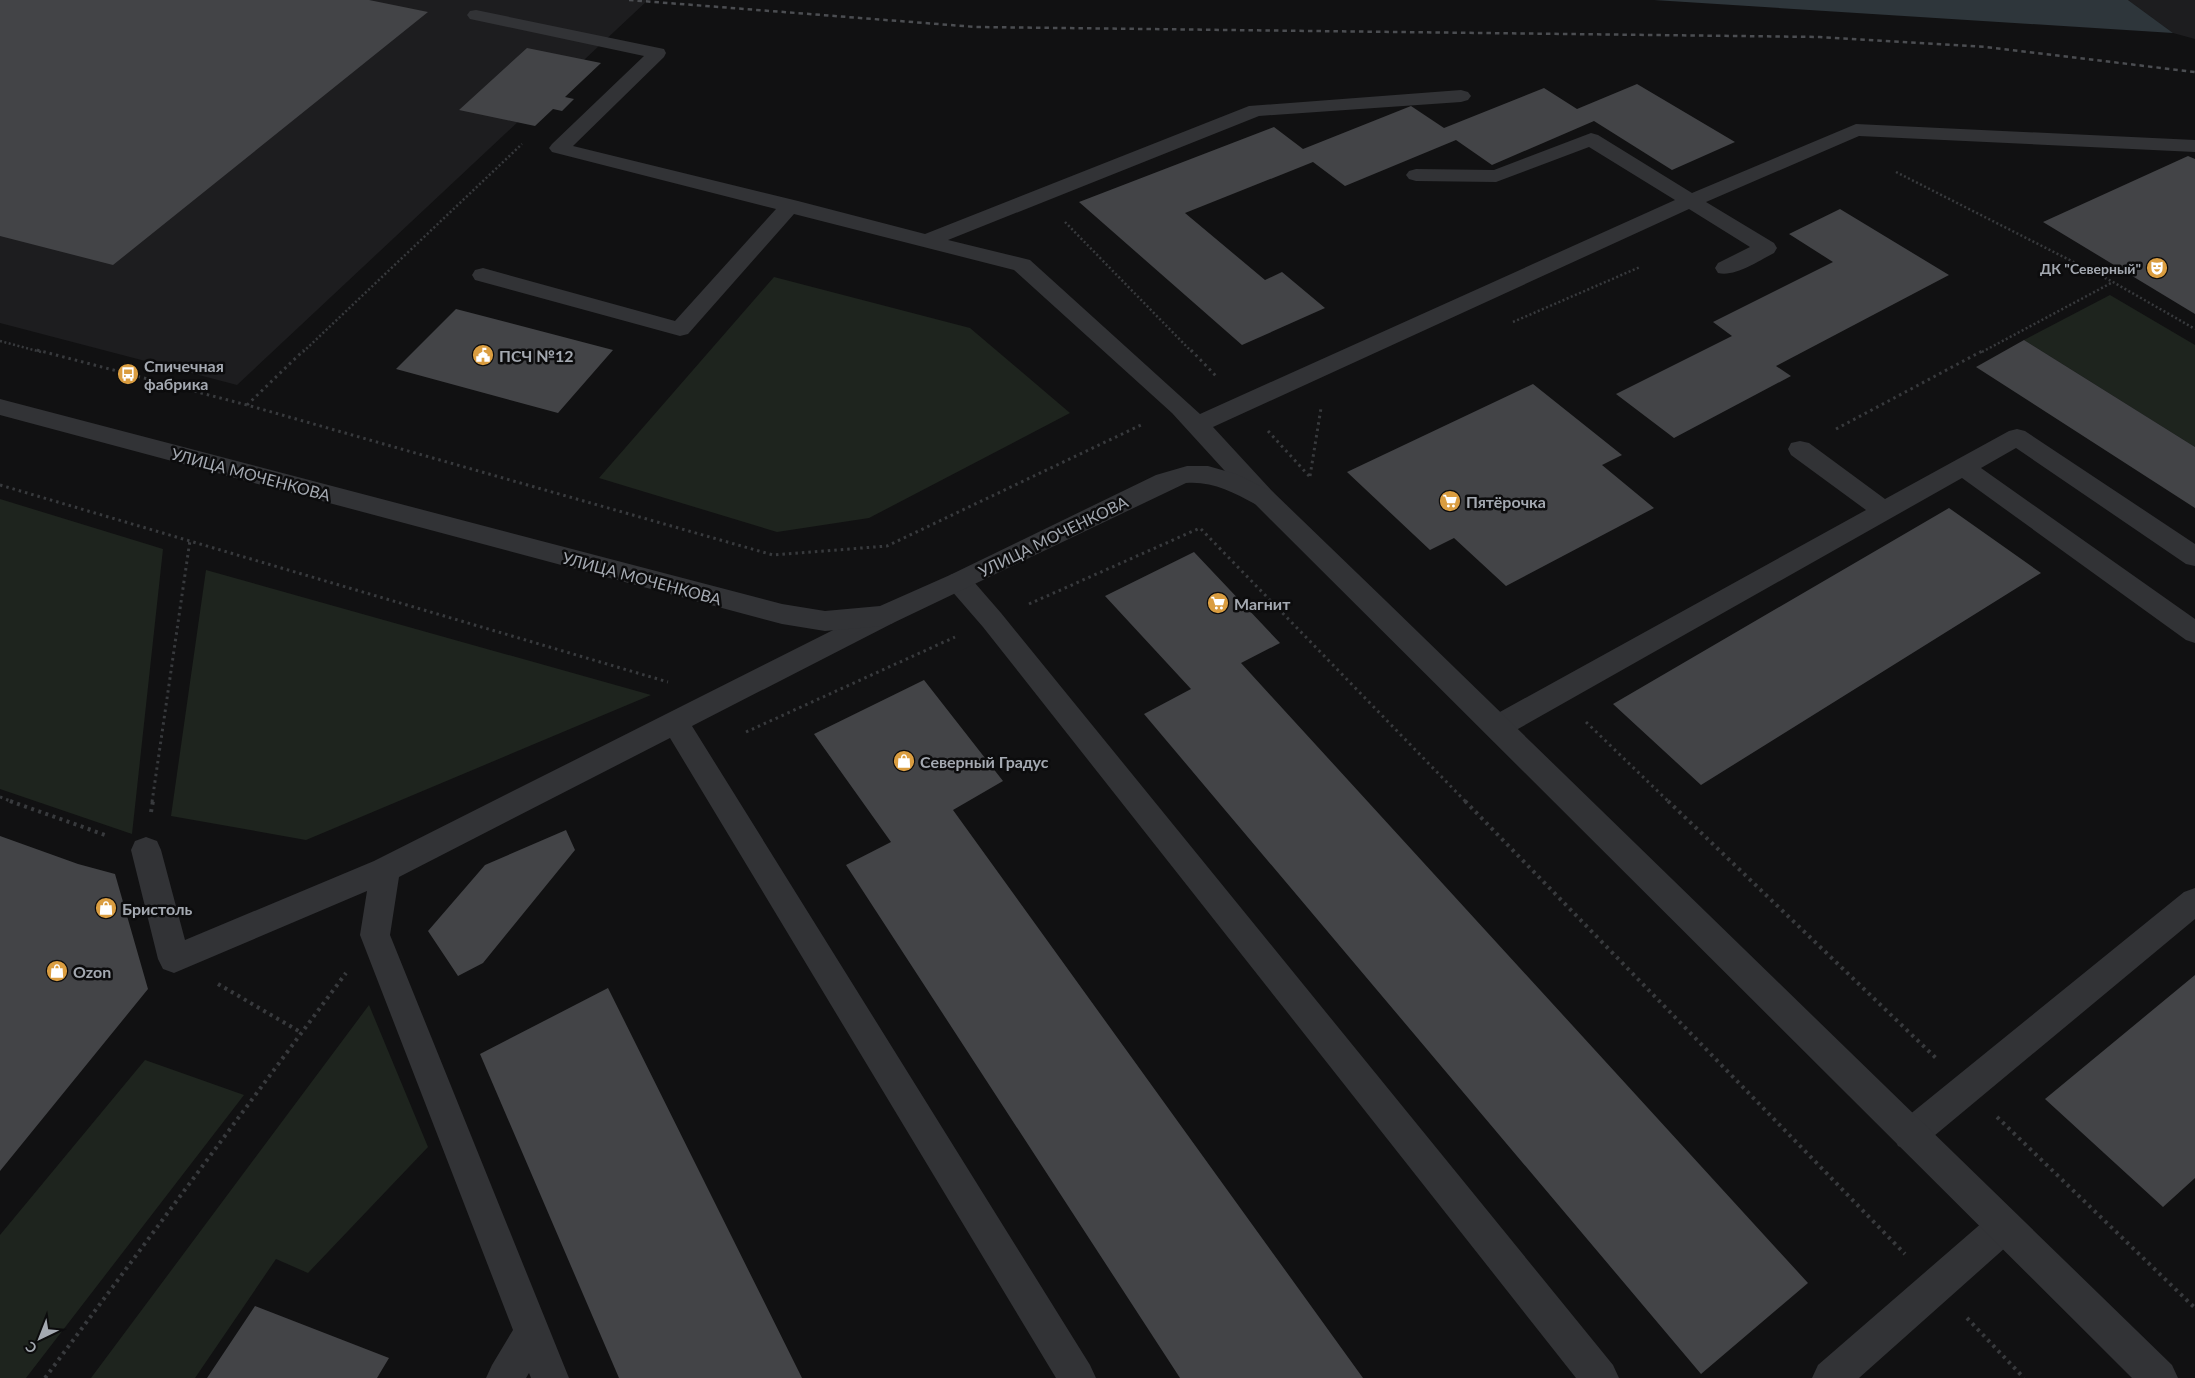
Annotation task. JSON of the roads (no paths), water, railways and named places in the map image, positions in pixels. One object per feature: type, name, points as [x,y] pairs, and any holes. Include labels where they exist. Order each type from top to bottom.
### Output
[{"type":"street","points":[[476,15],[657,53],[559,148],[1022,266],[1180,407],[1264,498],[1499,726],[2003,1227],[2159,1378]]},
{"type":"street","points":[[927,241],[1256,110],[1461,96]]},
{"type":"street","points":[[1198,425],[1690,201],[1856,130],[2195,146]]},
{"type":"street","points":[[1416,175],[1496,176],[1591,139],[1766,248],[1726,268]]},
{"type":"street","points":[[483,275],[680,329],[791,206]]},
{"type":"street","name":"УЛИЦА МОЧЕНКОВА","points":[[0,407],[782,614],[824,621],[884,616],[959,582],[1165,481],[1187,474],[1209,474],[1238,484],[1264,498]]},
{"type":"street","points":[[1499,726],[2017,436],[2195,557]]},
{"type":"street","points":[[1800,448],[1884,511]]},
{"type":"street","points":[[1963,467],[2195,633]]},
{"type":"street","points":[[959,582],[992,620],[1600,1378]]},
{"type":"street","points":[[146,850],[174,959],[385,870],[884,616]]},
{"type":"street","points":[[676,723],[1077,1378]]},
{"type":"street","points":[[385,870],[374,935],[550,1378]]},
{"type":"street","points":[[1910,1134],[2195,901]]},
{"type":"street","points":[[1831,1378],[2003,1227]]},
{"type":"street","points":[[505,1378],[532,1333]]},
{"type":"railway","points":[[629,0],[976,27],[1820,37],[1986,47],[2195,72]]},
{"type":"place","name":"ДК \"Северный\"","points":[[2157,268]]},
{"type":"place","name":"ПСЧ №12","points":[[483,355]]},
{"type":"place","name":"Спичечная фабрика","points":[[128,374]]},
{"type":"place","name":"Пятёрочка","points":[[1450,501]]},
{"type":"place","name":"Магнит","points":[[1218,603]]},
{"type":"place","name":"Северный Градус","points":[[904,761]]},
{"type":"place","name":"Бристоль","points":[[106,908]]},
{"type":"place","name":"Ozon","points":[[57,971]]}]
